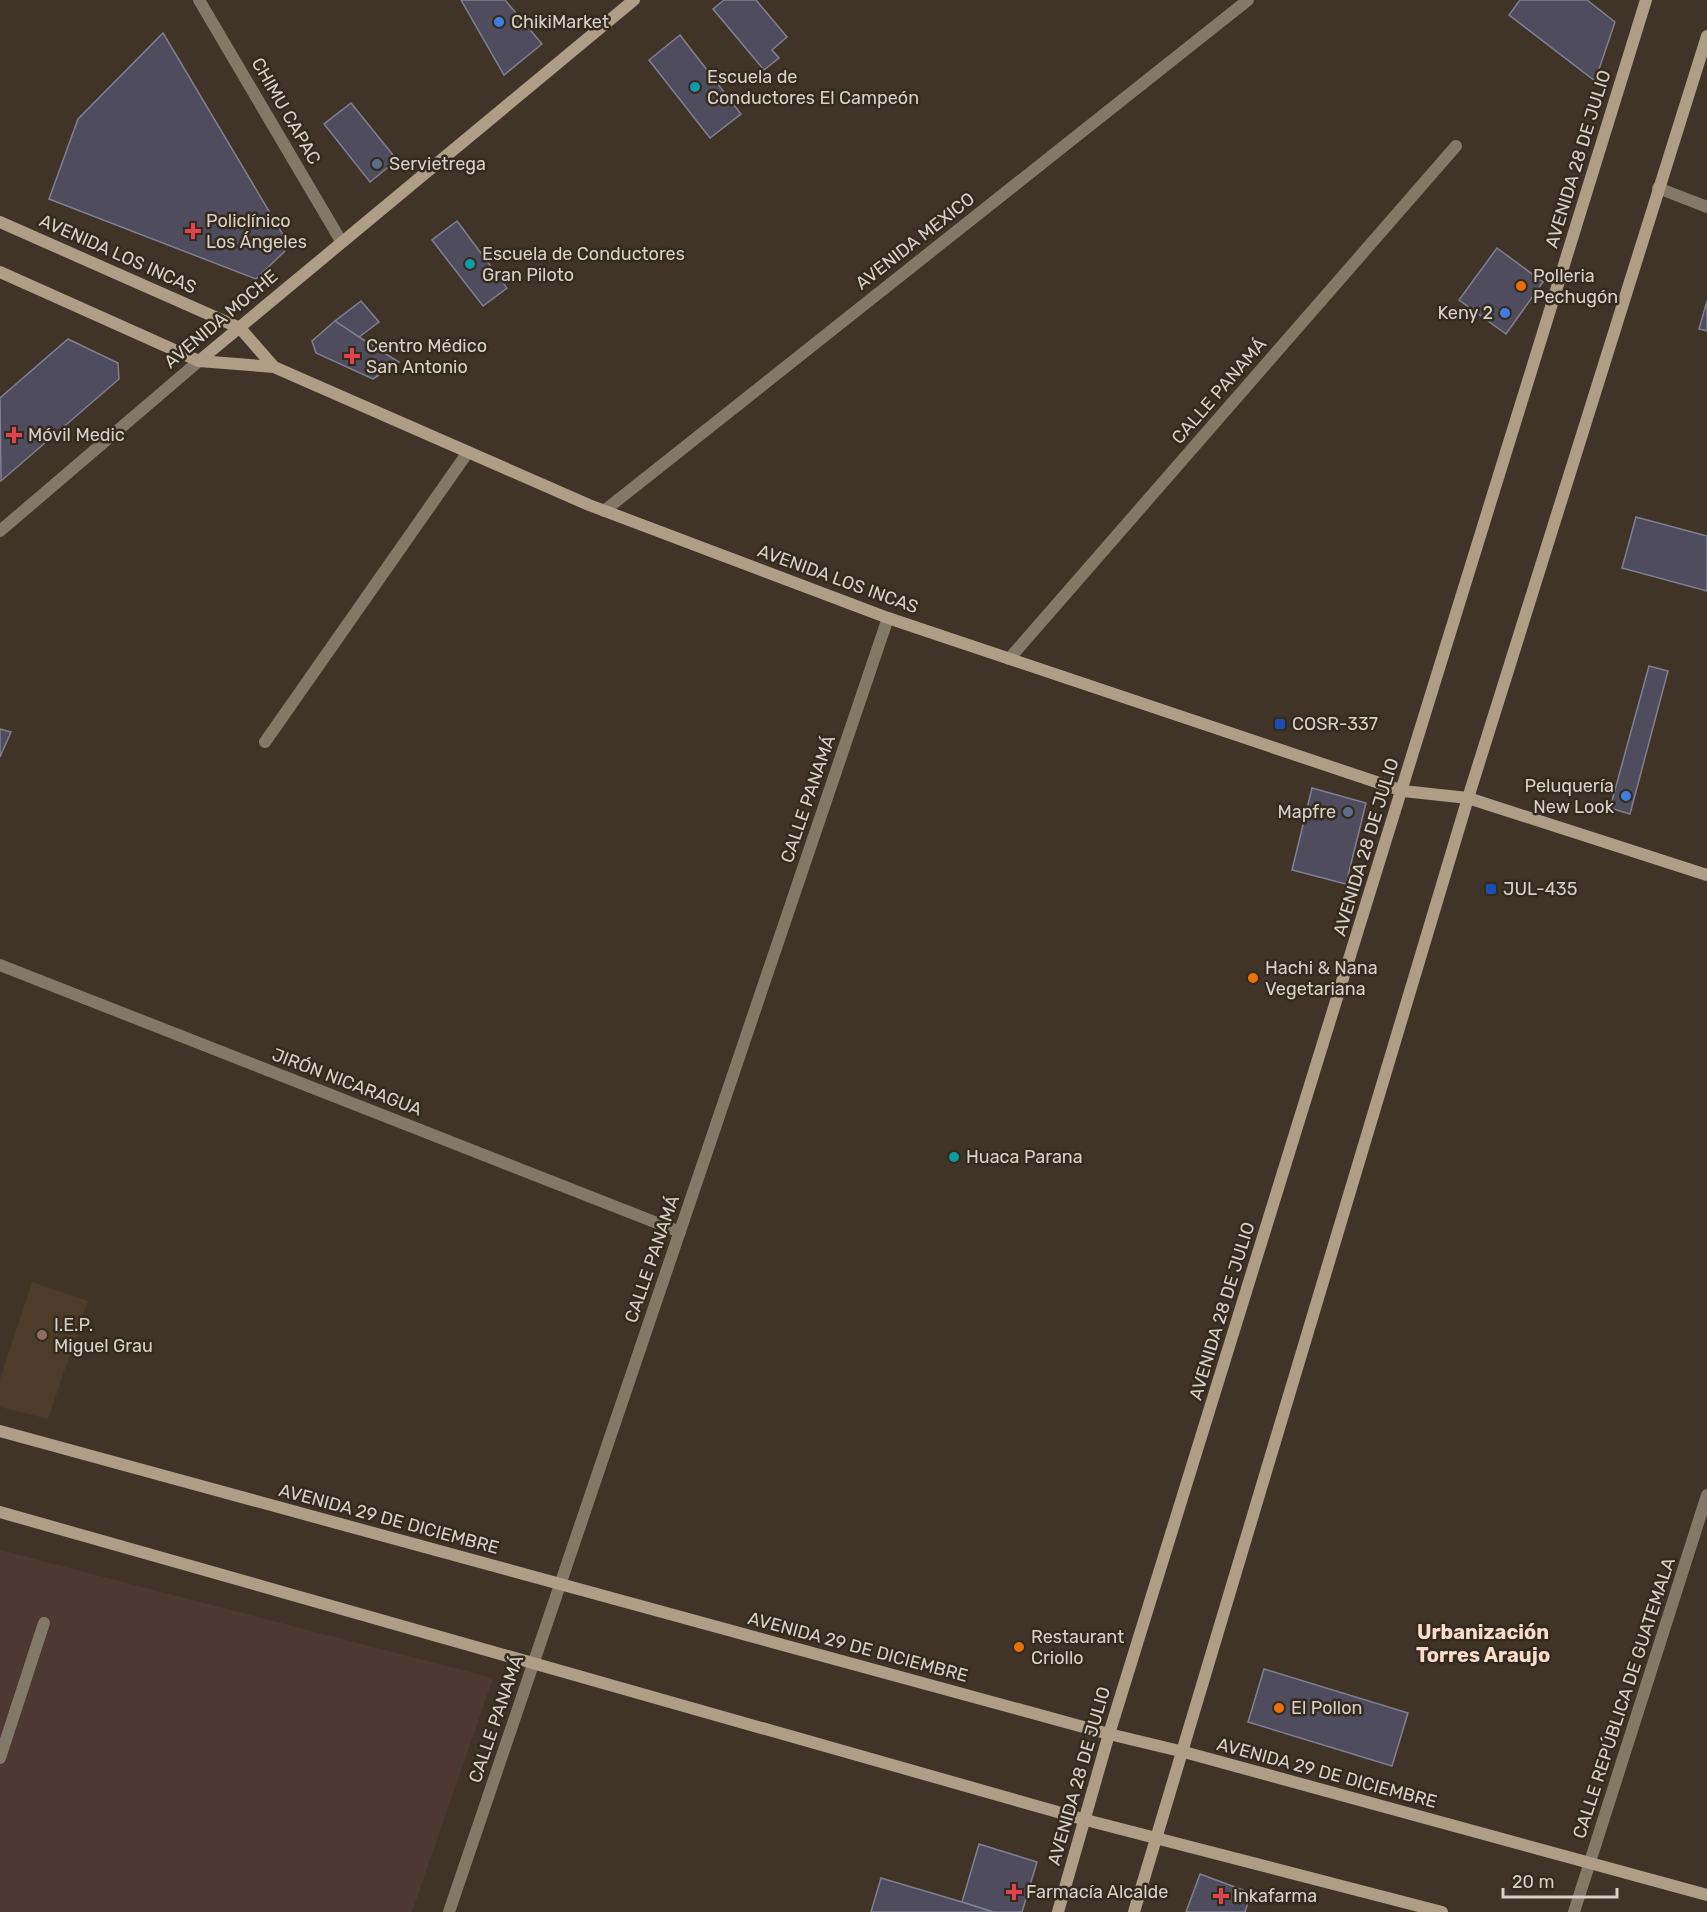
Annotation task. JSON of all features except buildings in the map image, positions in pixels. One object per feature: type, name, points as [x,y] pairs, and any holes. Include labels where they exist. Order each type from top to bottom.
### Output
[{"type":"street","name":"CHIMU CAPAC","points":[[199,0],[341,241]]},
{"type":"street","name":"AVENIDA MOCHE","points":[[0,531],[341,241],[634,0]]},
{"type":"street","name":"AVENIDA MEXICO","points":[[604,511],[1248,0]]},
{"type":"street","name":"AVENIDA 28 DE JULIO","points":[[1058,1912],[1109,1734],[1403,791],[1646,0]]},
{"type":"street","points":[[1134,1912],[1184,1752],[1468,798],[1707,36]]},
{"type":"street","name":"CALLE PANAMÁ","points":[[1009,659],[1456,146]]},
{"type":"street","points":[[1658,188],[1707,207]]},
{"type":"street","name":"AVENIDA LOS INCAS","points":[[0,222],[240,328],[274,367]]},
{"type":"street","name":"AVENIDA LOS INCAS","points":[[0,272],[199,361],[274,367],[604,511],[888,618],[1403,791],[1468,798],[1707,875]]},
{"type":"street","points":[[264,742],[468,452]]},
{"type":"street","name":"CALLE PANAMÁ","points":[[449,1912],[888,618]]},
{"type":"street","name":"JIRÓN NICARAGUA","points":[[0,965],[680,1232]]},
{"type":"street","name":"AVENIDA 29 DE DICIEMBRE","points":[[0,1431],[1707,1895]]},
{"type":"street","name":"CALLE REPÚBLICA DE GUATEMALA","points":[[1574,1912],[1707,1495]]},
{"type":"street","points":[[0,1512],[1086,1820],[1442,1912]]},
{"type":"street","points":[[0,1758],[44,1623]]},
{"type":"shaded area","name":"I.E.P. Miguel Grau","points":[[32,1282],[88,1301],[48,1419],[0,1407],[0,1379]]},
{"type":"shaded area","points":[[0,1550],[493,1678],[412,1912],[0,1912]]},
{"type":"place","name":"ChikiMarket","points":[[499,22]]},
{"type":"place","name":"Escuela de Conductores El Campeón","points":[[695,87]]},
{"type":"place","name":"Servietrega","points":[[377,164]]},
{"type":"place","name":"Policlínico Los Ángeles","points":[[193,231]]},
{"type":"place","name":"Escuela de Conductores Gran Piloto","points":[[470,264]]},
{"type":"place","name":"Polleria Pechugón","points":[[1521,286]]},
{"type":"place","name":"Keny 2","points":[[1505,313]]},
{"type":"place","name":"Centro Médico San Antonio","points":[[352,356]]},
{"type":"place","name":"Móvil Medic","points":[[14,435]]},
{"type":"place","name":"COSR-337","points":[[1280,724]]},
{"type":"place","name":"Peluquería New Look","points":[[1626,796]]},
{"type":"place","name":"Mapfre","points":[[1348,812]]},
{"type":"place","name":"JUL-435","points":[[1491,889]]},
{"type":"place","name":"Hachi & Nana Vegetariana","points":[[1253,978]]},
{"type":"place","name":"Huaca Parana","points":[[954,1157]]},
{"type":"place","name":"I.E.P. Miguel Grau","points":[[42,1335]]},
{"type":"place","name":"Restaurant Criollo","points":[[1019,1647]]},
{"type":"place","name":"El Pollon","points":[[1279,1708]]},
{"type":"place","name":"Farmacía Alcalde","points":[[1014,1892]]},
{"type":"place","name":"Inkafarma","points":[[1221,1896]]},
{"type":"district","name":"Urbanización Torres Araujo","points":[[1483,1644]]}]
